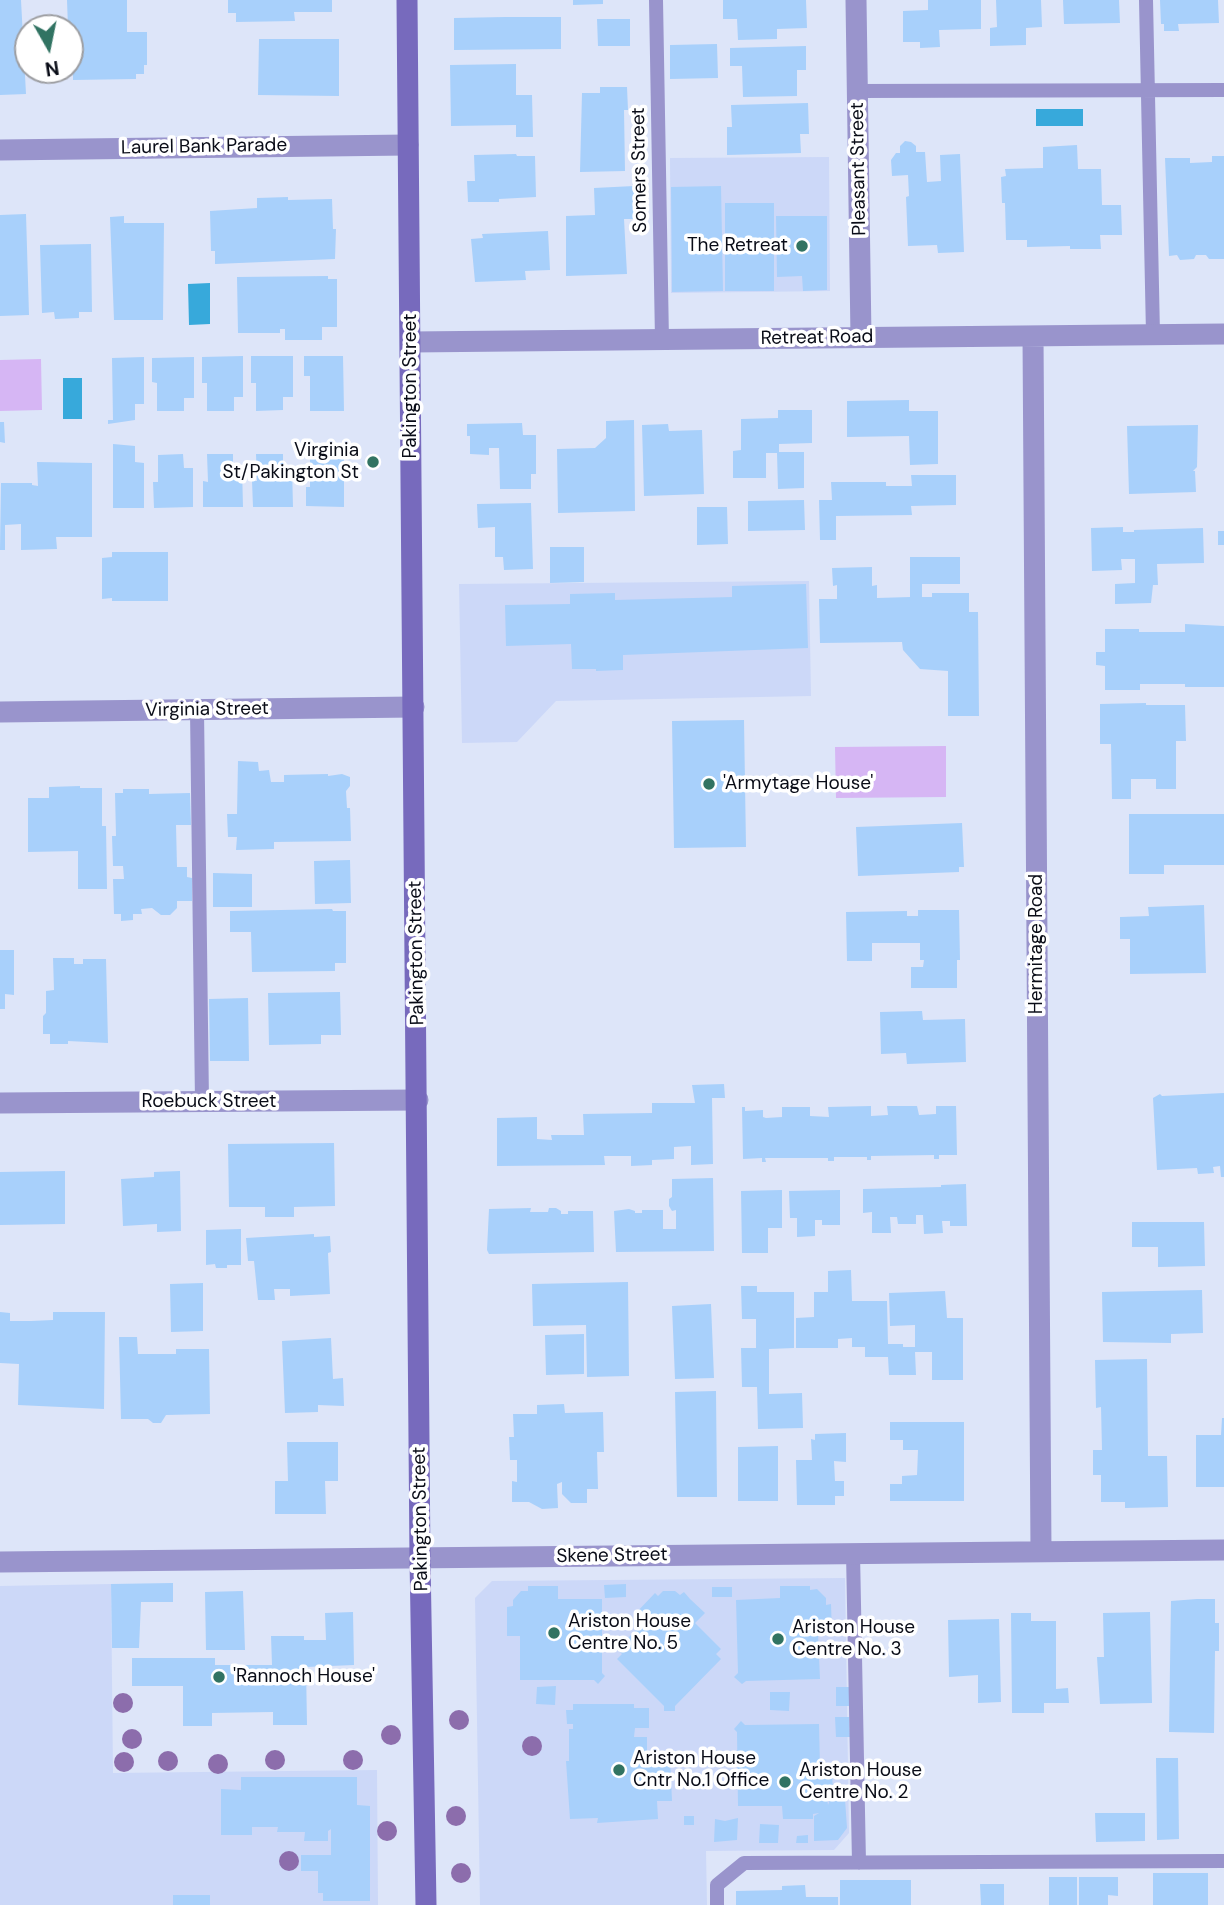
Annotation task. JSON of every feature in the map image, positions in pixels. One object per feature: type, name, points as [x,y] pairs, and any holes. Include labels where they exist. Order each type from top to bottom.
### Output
[{"type":"street","name":"Pakington Street","points":[[407,0],[420,1559],[426,1905]]},
{"type":"street","name":"Pleasant Street","points":[[856,0],[861,338]]},
{"type":"street","name":"Laurel Bank Parade","points":[[0,149],[408,145]]},
{"type":"street","name":"Retreat Road","points":[[411,342],[1224,334]]},
{"type":"street","name":"Hermitage Road","points":[[1032,336],[1041,1552]]},
{"type":"street","name":"Virginia Street","points":[[0,712],[414,707]]},
{"type":"street","name":"Roebuck Street","points":[[0,1103],[418,1100]]},
{"type":"street","name":"Skene Street","points":[[0,1562],[1224,1550]]},
{"type":"lane","name":"Somers Street","points":[[656,0],[662,340]]},
{"type":"lane","points":[[1146,0],[1153,334]]},
{"type":"lane","points":[[858,91],[1224,90]]},
{"type":"lane","points":[[197,710],[202,1102]]},
{"type":"lane","points":[[853,1553],[859,1863]]},
{"type":"lane","points":[[717,1905],[717,1885],[744,1863],[1224,1861]]},
{"type":"shaded area","points":[[829,157],[830,291],[671,293],[670,158]]},
{"type":"shaded area","points":[[41,359],[42,410],[0,411],[0,360]]},
{"type":"shaded area","points":[[809,581],[811,696],[556,701],[517,742],[462,743],[459,584]]},
{"type":"shaded area","points":[[946,746],[946,797],[836,798],[835,747]]},
{"type":"shaded area","points":[[845,1578],[849,1833],[834,1850],[706,1851],[707,1905],[480,1905],[475,1598],[492,1581]]},
{"type":"shaded area","points":[[111,1584],[113,1773],[377,1770],[378,1905],[0,1905],[0,1586]]},
{"type":"water","points":[[1036,109],[1083,109],[1083,126],[1036,126]]},
{"type":"water","points":[[210,283],[210,324],[189,325],[188,284]]},
{"type":"water","points":[[63,378],[82,378],[82,419],[63,419]]},
{"type":"building","points":[[0,0],[21,0],[22,14],[14,14],[14,84],[25,84],[26,94],[0,95]]},
{"type":"building","points":[[67,0],[127,0],[127,32],[147,32],[147,65],[144,65],[144,74],[136,74],[136,79],[84,80],[84,14],[68,14]]},
{"type":"building","points":[[228,0],[332,0],[332,12],[294,12],[295,21],[236,22],[236,13],[228,13]]},
{"type":"building","points":[[573,0],[603,0],[603,4],[573,5]]},
{"type":"building","points":[[723,0],[806,0],[807,28],[777,29],[777,39],[738,40],[737,19],[723,19]]},
{"type":"building","points":[[928,0],[981,0],[981,29],[939,30],[940,47],[920,48],[920,42],[903,42],[903,11],[928,10]]},
{"type":"building","points":[[996,0],[1041,0],[1042,27],[1026,28],[1026,45],[990,46],[990,28],[997,27]]},
{"type":"building","points":[[1063,0],[1119,0],[1120,23],[1064,24]]},
{"type":"building","points":[[1160,0],[1218,0],[1219,23],[1178,24],[1179,31],[1164,31]]},
{"type":"building","points":[[561,17],[561,49],[454,50],[454,18]]},
{"type":"building","points":[[597,19],[630,19],[630,46],[598,46]]},
{"type":"building","points":[[259,39],[339,39],[339,96],[258,95]]},
{"type":"building","points":[[717,44],[718,78],[670,79],[670,45]]},
{"type":"building","points":[[806,46],[806,70],[797,70],[797,96],[743,97],[742,66],[730,66],[730,48]]},
{"type":"building","points":[[516,64],[516,95],[532,95],[533,137],[516,137],[516,125],[451,126],[450,65]]},
{"type":"building","points":[[600,87],[627,87],[628,110],[624,110],[625,171],[580,172],[582,93],[600,93]]},
{"type":"building","points":[[808,103],[809,134],[800,134],[801,153],[727,155],[727,127],[732,127],[731,105]]},
{"type":"building","points":[[905,141],[916,146],[916,152],[925,152],[927,182],[941,181],[940,155],[960,154],[964,252],[938,253],[937,245],[908,246],[908,175],[892,176],[891,160],[896,153],[900,153],[900,146]]},
{"type":"building","points":[[1077,145],[1078,169],[1101,169],[1102,205],[1121,205],[1122,235],[1100,235],[1101,249],[1070,249],[1070,246],[1027,247],[1027,240],[1006,240],[1001,177],[1006,176],[1005,169],[1043,168],[1043,147]]},
{"type":"building","points":[[474,155],[535,156],[536,197],[499,199],[499,202],[468,202],[467,181],[475,181]]},
{"type":"building","points":[[1212,156],[1224,156],[1224,259],[1209,259],[1206,255],[1196,255],[1194,259],[1180,260],[1177,255],[1169,256],[1165,158],[1190,158],[1190,163],[1212,162]]},
{"type":"building","points":[[634,186],[636,219],[624,219],[627,274],[566,276],[566,216],[595,215],[594,188]]},
{"type":"building","points":[[721,186],[723,291],[672,292],[671,187]]},
{"type":"building","points":[[288,197],[288,200],[332,199],[333,229],[336,229],[335,259],[215,264],[215,251],[211,251],[210,211],[257,208],[257,198]]},
{"type":"building","points":[[725,203],[774,203],[774,291],[725,291]]},
{"type":"building","points":[[26,214],[29,315],[0,316],[0,215]]},
{"type":"building","points":[[124,216],[124,223],[164,223],[163,320],[114,320],[110,217]]},
{"type":"building","name":"The Retreat","points":[[776,216],[827,216],[827,290],[803,291],[802,276],[777,277]]},
{"type":"building","points":[[548,231],[550,270],[525,271],[526,280],[475,282],[471,239],[483,238],[482,234]]},
{"type":"building","points":[[91,244],[92,312],[79,312],[79,318],[55,319],[54,312],[42,313],[40,245]]},
{"type":"building","points":[[328,276],[328,279],[337,279],[337,327],[322,327],[322,340],[285,340],[285,329],[280,329],[280,333],[238,333],[237,277]]},
{"type":"building","points":[[243,356],[243,397],[234,397],[234,411],[207,411],[207,383],[202,383],[202,357]]},
{"type":"building","points":[[251,356],[293,356],[293,397],[283,397],[283,410],[256,411],[256,383],[251,383]]},
{"type":"building","points":[[304,356],[343,356],[344,411],[310,411],[310,376],[304,376]]},
{"type":"building","points":[[144,357],[144,404],[135,404],[135,420],[108,424],[108,420],[113,420],[112,358]]},
{"type":"building","points":[[194,357],[194,398],[184,398],[184,411],[157,411],[157,383],[152,382],[152,358]]},
{"type":"building","points":[[909,400],[909,411],[938,411],[938,464],[910,465],[909,436],[847,437],[847,401]]},
{"type":"building","points":[[778,410],[812,410],[812,443],[779,444],[779,452],[804,452],[804,488],[778,489],[777,453],[766,453],[766,478],[733,478],[733,451],[741,450],[741,419],[778,418]]},
{"type":"building","points":[[634,420],[635,511],[558,513],[557,449],[595,448],[606,438],[606,421]]},
{"type":"building","points":[[0,422],[4,422],[5,443],[0,442]]},
{"type":"building","points":[[522,423],[523,435],[536,435],[536,474],[531,474],[531,489],[500,489],[499,448],[489,448],[489,455],[470,454],[467,424]]},
{"type":"building","points":[[668,424],[669,431],[702,430],[704,494],[644,496],[642,425]]},
{"type":"building","points":[[1198,425],[1197,467],[1193,471],[1196,492],[1129,494],[1127,426]]},
{"type":"building","points":[[113,444],[135,446],[135,462],[144,463],[144,508],[113,508]]},
{"type":"building","points":[[344,453],[344,507],[306,506],[306,487],[310,487],[310,454]]},
{"type":"building","points":[[183,454],[184,468],[193,468],[193,507],[154,508],[153,482],[158,482],[158,455]]},
{"type":"building","points":[[207,454],[233,454],[233,467],[242,467],[243,507],[203,507],[203,481],[208,482]]},
{"type":"building","points":[[256,454],[283,454],[283,467],[292,467],[293,507],[253,507],[252,481],[257,481]]},
{"type":"building","points":[[37,462],[92,463],[92,537],[56,537],[57,549],[21,550],[21,524],[5,525],[5,550],[0,550],[1,483],[32,483],[38,486]]},
{"type":"building","points":[[911,475],[956,475],[956,505],[911,506],[912,515],[836,516],[836,540],[820,540],[819,500],[832,500],[831,482],[886,482],[886,486],[912,486]]},
{"type":"building","points":[[804,500],[805,530],[748,531],[748,501]]},
{"type":"building","points":[[531,503],[533,569],[504,570],[503,557],[495,557],[495,527],[478,528],[477,504]]},
{"type":"building","points":[[697,507],[727,507],[728,544],[697,545]]},
{"type":"building","points":[[1123,527],[1123,532],[1203,528],[1204,563],[1157,564],[1158,585],[1153,585],[1151,603],[1115,604],[1115,584],[1135,583],[1135,559],[1121,559],[1122,570],[1092,571],[1091,528]]},
{"type":"building","points":[[1218,531],[1224,531],[1224,545],[1218,545]]},
{"type":"building","points":[[550,547],[584,547],[584,582],[550,583]]},
{"type":"building","points":[[112,552],[168,552],[168,601],[102,599],[102,558],[112,557]]},
{"type":"building","points":[[910,557],[960,557],[960,584],[922,584],[922,597],[932,597],[932,593],[969,593],[969,612],[978,612],[979,716],[948,716],[948,671],[920,669],[903,650],[902,642],[820,643],[819,599],[837,599],[837,585],[833,586],[832,568],[872,567],[872,586],[877,585],[877,598],[910,597]]},
{"type":"building","points":[[806,584],[808,648],[623,655],[623,670],[596,671],[572,669],[571,644],[506,646],[505,605],[570,604],[570,594],[615,593],[615,600],[732,597],[732,586]]},
{"type":"building","points":[[1185,624],[1224,626],[1224,687],[1140,684],[1140,690],[1105,690],[1105,666],[1096,665],[1096,652],[1105,652],[1105,629],[1185,632]]},
{"type":"building","points":[[1100,704],[1185,705],[1186,741],[1176,741],[1176,789],[1156,789],[1156,779],[1131,779],[1131,799],[1112,799],[1111,744],[1100,744]]},
{"type":"building","name":"'Armytage House'","points":[[744,720],[746,847],[674,848],[672,721]]},
{"type":"building","points":[[238,761],[258,762],[259,771],[269,770],[271,782],[284,782],[284,775],[342,774],[350,777],[350,786],[346,791],[347,808],[350,808],[351,841],[274,842],[274,849],[236,850],[237,837],[228,837],[227,814],[237,814]]},
{"type":"building","points":[[49,787],[102,788],[102,826],[106,826],[107,889],[78,889],[78,851],[28,852],[28,798],[49,798]]},
{"type":"building","points":[[123,789],[149,789],[149,794],[190,793],[191,825],[176,825],[177,867],[187,867],[187,877],[192,878],[192,901],[177,901],[177,908],[170,915],[161,915],[152,908],[141,909],[142,914],[133,914],[133,920],[121,921],[121,914],[114,914],[113,879],[124,879],[123,866],[113,866],[112,836],[116,836],[115,793],[123,793]]},
{"type":"building","points":[[1129,814],[1224,814],[1224,865],[1164,865],[1164,874],[1129,874]]},
{"type":"building","points":[[962,823],[964,867],[959,867],[959,872],[858,876],[856,827]]},
{"type":"building","points":[[350,860],[351,903],[315,904],[314,861]]},
{"type":"building","points":[[213,873],[252,874],[252,907],[213,907]]},
{"type":"building","points":[[1204,905],[1206,973],[1130,974],[1130,939],[1120,939],[1120,917],[1149,916],[1148,907]]},
{"type":"building","points":[[918,910],[959,910],[960,960],[957,960],[957,988],[911,988],[911,967],[923,967],[924,960],[920,960],[920,943],[872,943],[872,961],[847,961],[846,912],[907,911],[907,916],[918,916]]},
{"type":"building","points":[[230,911],[346,911],[346,963],[335,963],[335,971],[252,972],[251,932],[230,932]]},
{"type":"building","points":[[0,950],[14,950],[14,995],[5,994],[5,1009],[0,1009]]},
{"type":"building","points":[[53,958],[74,958],[74,964],[83,964],[83,959],[106,959],[108,1043],[68,1041],[68,1044],[50,1044],[50,1034],[43,1034],[46,991],[54,990]]},
{"type":"building","points":[[340,992],[341,1035],[321,1035],[321,1044],[269,1045],[268,993]]},
{"type":"building","points":[[248,998],[249,1061],[210,1061],[209,999]]},
{"type":"building","points":[[922,1011],[923,1020],[965,1019],[966,1062],[907,1064],[906,1053],[881,1054],[880,1012]]},
{"type":"building","points":[[724,1084],[725,1098],[712,1098],[713,1164],[691,1165],[691,1146],[674,1147],[674,1159],[652,1160],[652,1165],[631,1166],[631,1156],[604,1156],[605,1165],[497,1166],[497,1118],[537,1117],[537,1139],[552,1140],[551,1135],[584,1135],[583,1114],[652,1113],[652,1103],[695,1103],[692,1085]]},
{"type":"building","points":[[1224,1093],[1224,1177],[1221,1177],[1220,1166],[1213,1167],[1214,1173],[1198,1174],[1197,1168],[1157,1170],[1153,1098],[1160,1094]]},
{"type":"building","points":[[871,1106],[871,1116],[888,1115],[887,1106],[917,1106],[919,1115],[936,1114],[936,1106],[956,1106],[957,1155],[939,1155],[939,1159],[934,1159],[934,1155],[871,1156],[871,1160],[867,1160],[867,1157],[834,1157],[834,1161],[828,1161],[828,1158],[765,1158],[766,1162],[762,1162],[762,1158],[743,1159],[742,1107],[745,1107],[745,1111],[763,1110],[763,1117],[766,1118],[782,1117],[782,1107],[810,1107],[810,1116],[829,1117],[828,1107]]},
{"type":"building","points":[[334,1143],[335,1206],[294,1207],[294,1217],[265,1217],[265,1207],[229,1207],[228,1144]]},
{"type":"building","points":[[65,1171],[65,1224],[0,1225],[0,1172]]},
{"type":"building","points":[[180,1171],[181,1231],[157,1232],[157,1224],[123,1226],[121,1179],[154,1177],[154,1172]]},
{"type":"building","points":[[713,1178],[714,1251],[616,1252],[614,1211],[629,1209],[642,1213],[642,1210],[663,1210],[663,1229],[676,1229],[676,1210],[672,1211],[669,1206],[672,1179]]},
{"type":"building","points":[[966,1184],[967,1226],[950,1226],[950,1221],[942,1221],[943,1233],[924,1234],[923,1215],[916,1215],[916,1224],[898,1224],[897,1217],[890,1217],[891,1233],[872,1233],[872,1212],[863,1213],[863,1189]]},
{"type":"building","points":[[782,1190],[782,1228],[768,1228],[768,1253],[742,1253],[741,1191]]},
{"type":"building","points":[[840,1190],[840,1225],[822,1225],[822,1220],[815,1220],[815,1236],[797,1237],[797,1218],[790,1218],[789,1191]]},
{"type":"building","points":[[531,1208],[530,1212],[548,1212],[549,1208],[556,1208],[561,1214],[568,1214],[568,1211],[593,1211],[594,1252],[489,1254],[489,1209]]},
{"type":"building","points":[[1132,1222],[1204,1222],[1205,1266],[1158,1267],[1158,1247],[1132,1247]]},
{"type":"building","points":[[241,1229],[241,1265],[216,1268],[215,1264],[206,1265],[206,1230]]},
{"type":"building","points":[[314,1234],[314,1237],[330,1236],[330,1294],[290,1296],[290,1289],[274,1289],[275,1300],[258,1300],[254,1261],[248,1261],[246,1238]]},
{"type":"building","points":[[851,1270],[852,1301],[887,1301],[888,1344],[915,1347],[915,1325],[890,1326],[889,1293],[945,1291],[947,1318],[963,1318],[963,1380],[932,1380],[932,1352],[915,1352],[916,1375],[889,1375],[888,1357],[865,1357],[865,1347],[852,1347],[852,1338],[838,1339],[838,1348],[796,1348],[796,1318],[814,1317],[814,1292],[828,1292],[828,1271]]},
{"type":"building","points":[[628,1282],[629,1376],[587,1377],[586,1325],[533,1326],[532,1284]]},
{"type":"building","points":[[203,1283],[203,1331],[171,1332],[170,1284]]},
{"type":"building","points":[[741,1286],[757,1286],[757,1292],[794,1292],[794,1348],[769,1349],[769,1394],[802,1393],[803,1428],[758,1429],[757,1387],[742,1387],[741,1348],[756,1348],[756,1319],[742,1319]]},
{"type":"building","points":[[1202,1290],[1203,1333],[1171,1334],[1171,1343],[1103,1342],[1102,1292]]},
{"type":"building","points":[[711,1304],[714,1378],[675,1379],[672,1306]]},
{"type":"building","points":[[0,1312],[10,1313],[10,1321],[31,1321],[53,1320],[53,1312],[105,1312],[104,1409],[18,1405],[19,1364],[0,1363]]},
{"type":"building","points":[[584,1334],[584,1374],[546,1375],[545,1335]]},
{"type":"building","points":[[119,1337],[137,1337],[138,1354],[176,1354],[176,1349],[209,1349],[210,1414],[166,1415],[161,1423],[153,1423],[148,1419],[121,1419]]},
{"type":"building","points":[[331,1338],[333,1379],[343,1378],[344,1406],[318,1405],[318,1412],[285,1413],[282,1341]]},
{"type":"building","points":[[1147,1359],[1148,1456],[1167,1456],[1168,1507],[1125,1508],[1125,1502],[1101,1502],[1101,1475],[1093,1475],[1093,1450],[1102,1450],[1101,1407],[1096,1408],[1095,1360]]},
{"type":"building","points":[[716,1391],[717,1497],[677,1497],[675,1392]]},
{"type":"building","points":[[564,1404],[565,1413],[603,1412],[604,1452],[597,1452],[598,1489],[587,1489],[587,1503],[571,1503],[562,1494],[562,1482],[557,1484],[558,1508],[542,1509],[529,1502],[512,1502],[512,1481],[517,1482],[517,1460],[510,1460],[509,1437],[514,1437],[513,1414],[537,1414],[537,1405]]},
{"type":"building","points":[[1222,1418],[1224,1487],[1196,1487],[1196,1435],[1221,1435]]},
{"type":"building","points":[[890,1422],[964,1422],[964,1501],[890,1501],[890,1484],[902,1484],[902,1476],[917,1475],[918,1450],[903,1450],[903,1440],[890,1440]]},
{"type":"building","points":[[846,1433],[846,1462],[834,1461],[835,1481],[844,1481],[844,1496],[835,1496],[835,1505],[797,1505],[796,1460],[812,1460],[811,1439],[815,1440],[815,1434]]},
{"type":"building","points":[[287,1442],[338,1442],[338,1481],[325,1481],[326,1514],[275,1514],[275,1481],[288,1481]]},
{"type":"building","points":[[778,1446],[778,1501],[738,1501],[738,1447]]},
{"type":"building","points":[[173,1583],[173,1602],[141,1602],[139,1648],[112,1648],[111,1584]]},
{"type":"building","points":[[626,1584],[626,1597],[605,1598],[604,1585]]},
{"type":"building","name":"Ariston House Centre No. 5","points":[[528,1586],[558,1586],[558,1599],[602,1599],[602,1673],[605,1676],[598,1684],[594,1680],[520,1680],[520,1636],[507,1636],[507,1607],[513,1606],[513,1600],[521,1591],[528,1591]]},
{"type":"building","name":"Ariston House Centre No. 3","points":[[780,1586],[810,1586],[810,1590],[817,1589],[826,1598],[826,1605],[831,1604],[832,1634],[818,1634],[820,1679],[746,1681],[742,1684],[734,1677],[738,1673],[736,1600],[780,1598]]},
{"type":"building","points":[[712,1587],[732,1587],[732,1597],[712,1597]]},
{"type":"building","points":[[243,1591],[245,1650],[206,1650],[205,1592]]},
{"type":"building","points":[[663,1591],[675,1591],[680,1595],[684,1592],[705,1613],[695,1623],[721,1649],[716,1654],[721,1659],[675,1706],[675,1711],[664,1711],[664,1706],[617,1659],[622,1654],[617,1649],[643,1623],[635,1614],[655,1593],[658,1596]]},
{"type":"building","points":[[1215,1599],[1215,1623],[1219,1623],[1219,1651],[1215,1651],[1214,1733],[1169,1732],[1171,1601]]},
{"type":"building","name":"'Rannoch House'","points":[[353,1612],[354,1665],[306,1667],[307,1725],[273,1725],[273,1712],[212,1713],[212,1726],[183,1726],[183,1686],[132,1686],[132,1658],[215,1658],[215,1665],[272,1665],[271,1636],[304,1636],[304,1640],[326,1640],[325,1613]]},
{"type":"building","points":[[1150,1612],[1152,1703],[1100,1704],[1097,1657],[1104,1657],[1103,1613]]},
{"type":"building","points":[[1011,1613],[1031,1613],[1031,1621],[1056,1621],[1056,1689],[1068,1688],[1069,1703],[1044,1703],[1044,1713],[1012,1713]]},
{"type":"building","points":[[999,1619],[1001,1702],[978,1703],[978,1675],[949,1677],[948,1620]]},
{"type":"building","points":[[556,1686],[555,1705],[536,1704],[537,1687]]},
{"type":"building","points":[[836,1687],[849,1687],[849,1706],[836,1706]]},
{"type":"building","points":[[770,1692],[790,1692],[789,1711],[770,1710]]},
{"type":"building","name":"Ariston House Cntr No.1 Office","points":[[573,1704],[634,1704],[634,1708],[649,1708],[649,1728],[635,1728],[634,1737],[647,1737],[647,1755],[670,1757],[672,1801],[657,1801],[658,1819],[597,1823],[598,1818],[570,1819],[566,1761],[569,1761],[569,1729],[573,1729],[573,1724],[567,1724],[566,1710],[573,1710]]},
{"type":"building","points":[[835,1717],[849,1717],[850,1737],[836,1737]]},
{"type":"building","name":"Ariston House Centre No. 2","points":[[741,1721],[745,1725],[819,1724],[820,1768],[832,1768],[833,1797],[827,1798],[828,1805],[830,1800],[845,1799],[847,1828],[838,1840],[814,1841],[814,1816],[819,1813],[813,1814],[813,1819],[783,1819],[782,1806],[738,1806],[737,1732],[734,1729]]},
{"type":"building","points":[[1156,1758],[1178,1758],[1179,1839],[1157,1840]]},
{"type":"building","points":[[241,1777],[357,1777],[357,1805],[370,1806],[370,1901],[323,1901],[323,1893],[318,1893],[318,1871],[301,1871],[301,1855],[331,1855],[331,1829],[328,1831],[328,1841],[304,1841],[305,1832],[277,1832],[278,1827],[252,1827],[252,1835],[221,1835],[221,1789],[241,1790]]},
{"type":"building","points":[[1095,1813],[1145,1813],[1145,1841],[1096,1842]]},
{"type":"building","points":[[684,1816],[694,1816],[694,1825],[684,1825]]},
{"type":"building","points":[[738,1818],[737,1840],[714,1842],[715,1819],[725,1821]]},
{"type":"building","points":[[760,1824],[779,1825],[778,1843],[759,1843]]},
{"type":"building","points":[[808,1835],[808,1843],[796,1843],[797,1836]]},
{"type":"building","points":[[1153,1873],[1208,1873],[1208,1905],[1153,1905]]},
{"type":"building","points":[[1049,1877],[1077,1877],[1077,1905],[1049,1905]]},
{"type":"building","points":[[1079,1877],[1118,1877],[1118,1896],[1108,1895],[1108,1905],[1079,1905]]},
{"type":"building","points":[[840,1880],[911,1880],[911,1905],[840,1905]]},
{"type":"building","points":[[980,1884],[1004,1884],[1004,1905],[981,1905]]},
{"type":"building","points":[[805,1885],[806,1897],[838,1897],[838,1905],[736,1905],[736,1891],[782,1890],[782,1886]]},
{"type":"building","points":[[173,1895],[210,1895],[210,1905],[173,1905]]},
{"type":"place","name":"The Retreat","points":[[802,246]]},
{"type":"place","name":"Virginia St/Pakington St","points":[[373,462]]},
{"type":"place","name":"'Armytage House'","points":[[709,784]]},
{"type":"place","name":"Ariston House Centre No. 5","points":[[554,1633]]},
{"type":"place","name":"Ariston House Centre No. 3","points":[[778,1639]]},
{"type":"place","name":"'Rannoch House'","points":[[219,1677]]},
{"type":"place","name":"Ariston House Cntr No.1 Office","points":[[619,1770]]},
{"type":"place","name":"Ariston House Centre No. 2","points":[[785,1782]]}]
